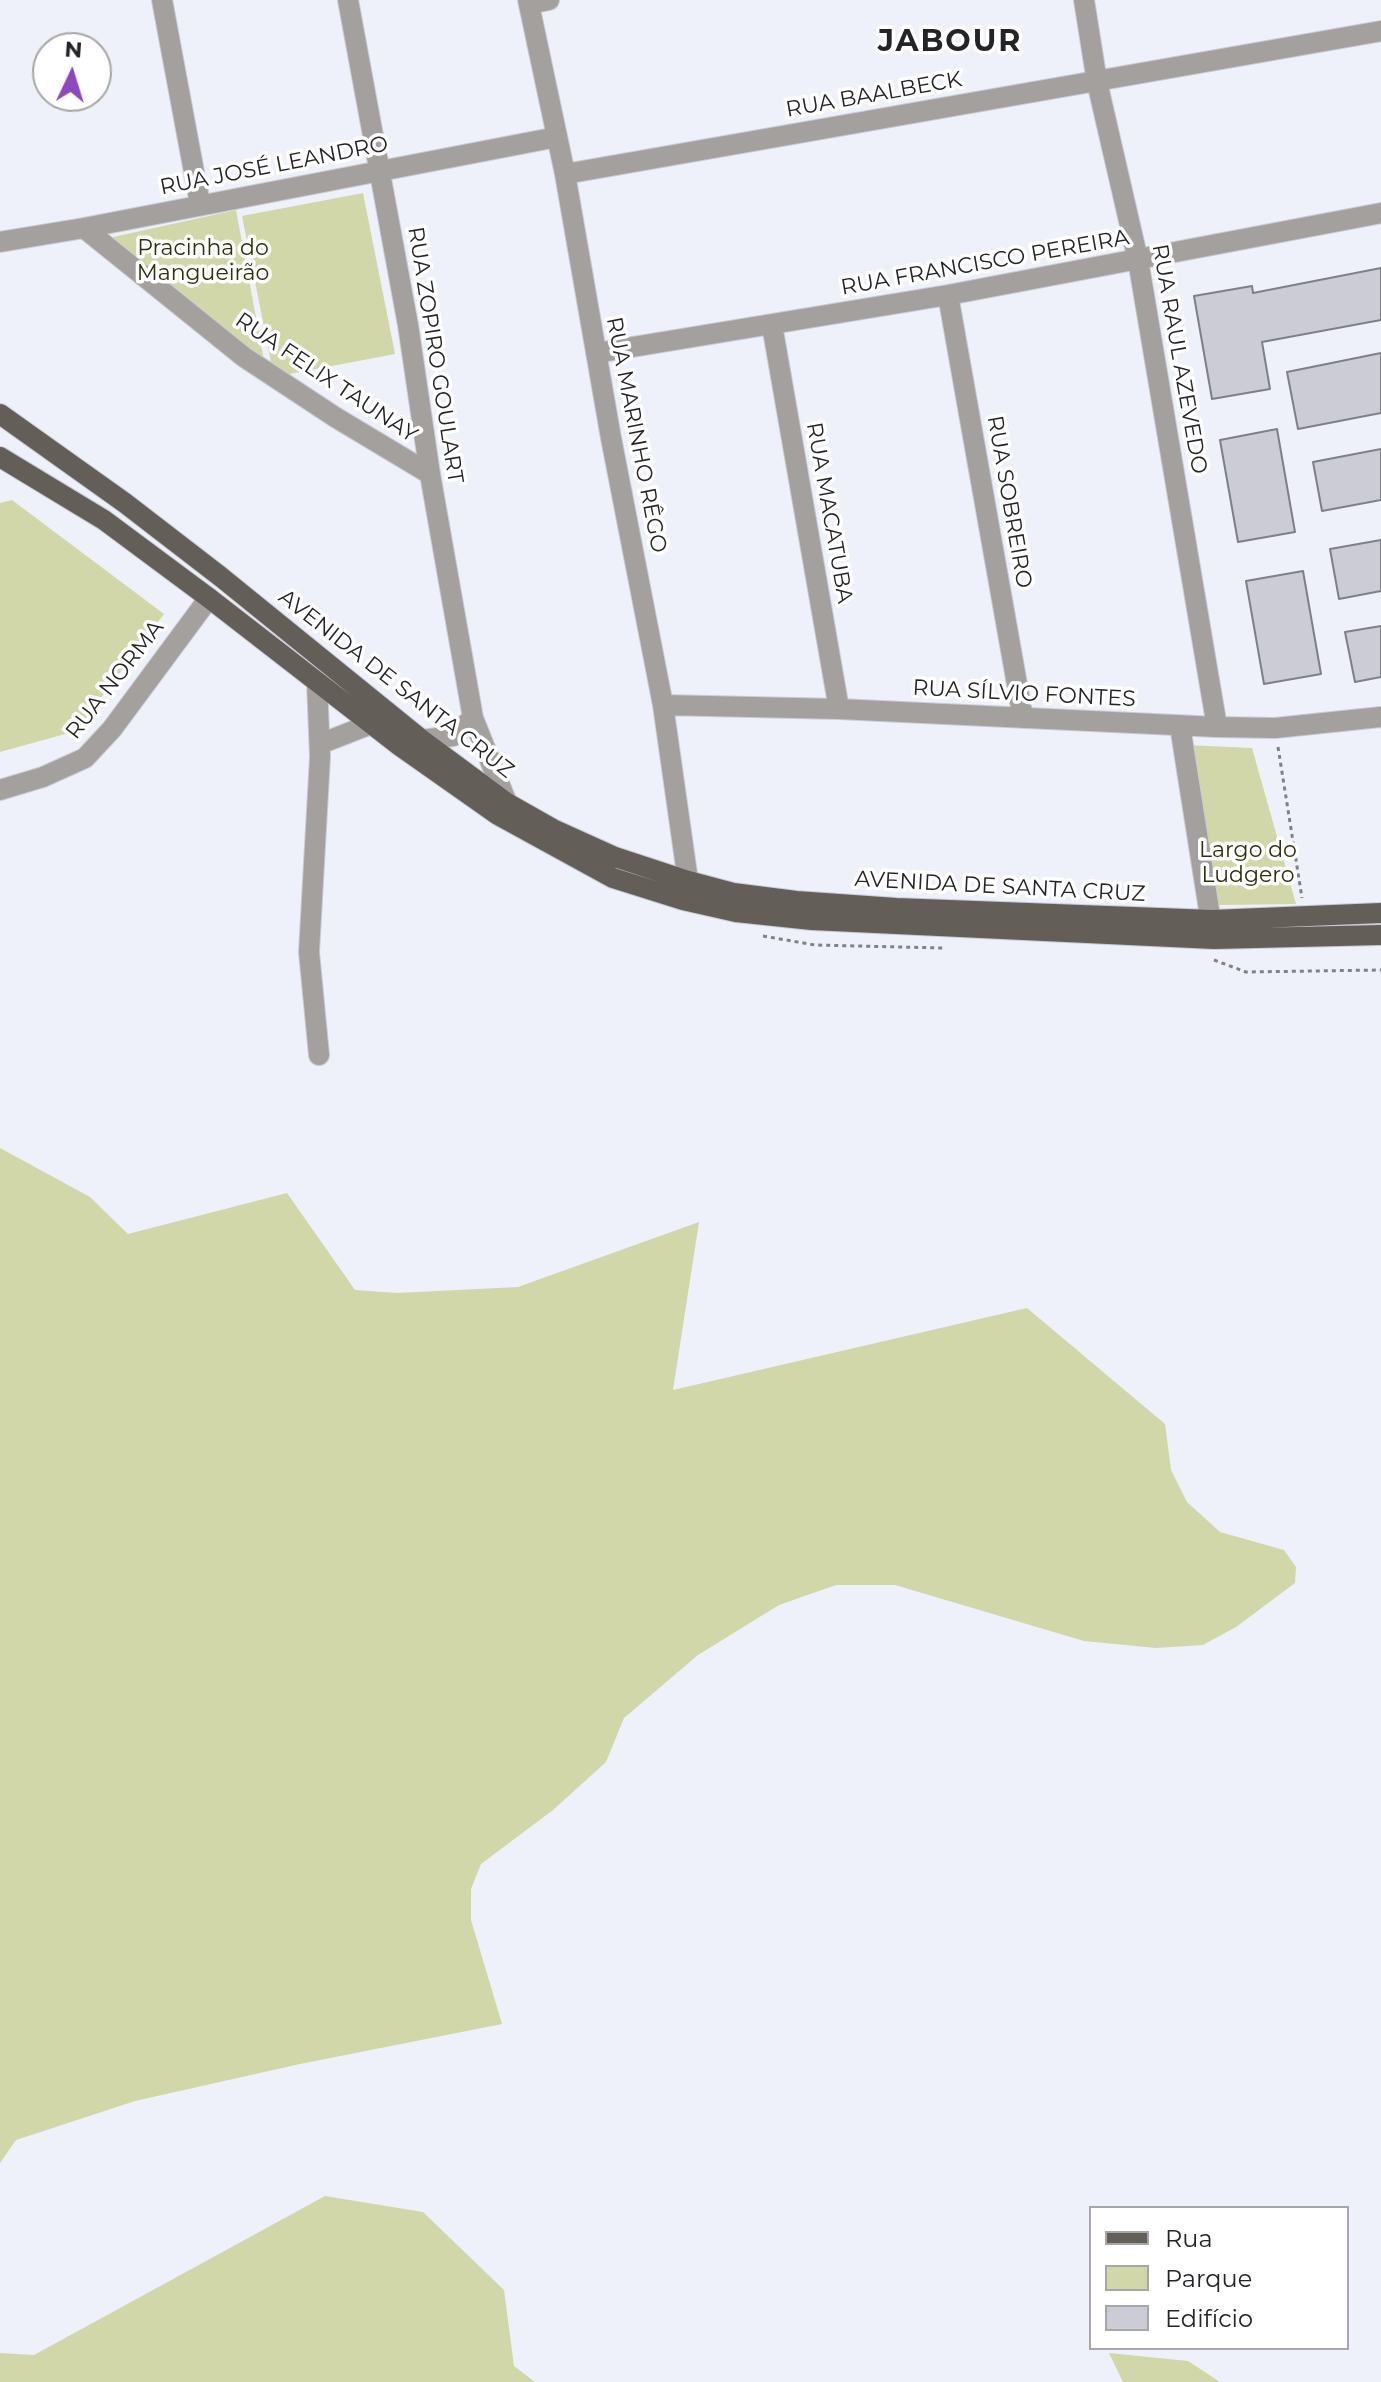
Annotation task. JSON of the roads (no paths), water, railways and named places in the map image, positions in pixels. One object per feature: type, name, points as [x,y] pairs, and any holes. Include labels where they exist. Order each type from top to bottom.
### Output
[{"type":"main road","name":"AVENIDA DE SANTA CRUZ","points":[[0,414],[197,558],[422,740],[507,803],[553,829],[615,857],[733,893],[796,901],[1213,929],[1381,913]]},
{"type":"main road","name":"AVENIDA DE SANTA CRUZ","points":[[0,457],[104,520],[371,724],[498,815],[547,845],[613,878],[683,900],[736,912],[812,920],[1381,935]]},
{"type":"street","points":[[162,0],[200,204]]},
{"type":"street","name":"RUA ZOPIRO GOULART","points":[[348,0],[408,325],[430,474],[473,718],[507,803]]},
{"type":"street","name":"RUA RAUL AZEVEDO","points":[[1084,0],[1097,82],[1138,260],[1217,727]]},
{"type":"street","name":"RUA MARINHO RÊGO","points":[[535,1],[596,353],[663,705],[688,881]]},
{"type":"street","name":"RUA BAALBECK","points":[[565,174],[1381,31]]},
{"type":"street","name":"RUA JOSÉ LEANDRO","points":[[0,242],[557,137]]},
{"type":"street","name":"RUA FRANCISCO PEREIRA","points":[[596,353],[948,295],[1381,213]]},
{"type":"street","name":"RUA FELIX TAUNAY","points":[[84,228],[244,357],[430,474]]},
{"type":"street","name":"RUA SOBREIRO","points":[[948,295],[1023,718]]},
{"type":"street","name":"RUA MACATUBA","points":[[772,325],[839,709]]},
{"type":"street","name":"RUA NORMA","points":[[0,790],[43,777],[85,758],[112,729],[209,598]]},
{"type":"street","points":[[317,682],[320,744],[309,952],[319,1055]]},
{"type":"street","name":"RUA SÍLVIO FONTES","points":[[663,705],[839,709],[1275,728],[1381,717]]},
{"type":"street","points":[[422,740],[453,736],[473,718]]},
{"type":"street","points":[[320,744],[371,724]]},
{"type":"street","points":[[1180,726],[1213,929]]},
{"type":"district","name":"JABOUR","points":[[950,42]]},
{"type":"park label","name":"Pracinha do Mangueirão","points":[[203,262]]},
{"type":"park label","name":"Largo do Ludgero","points":[[1248,864]]}]
